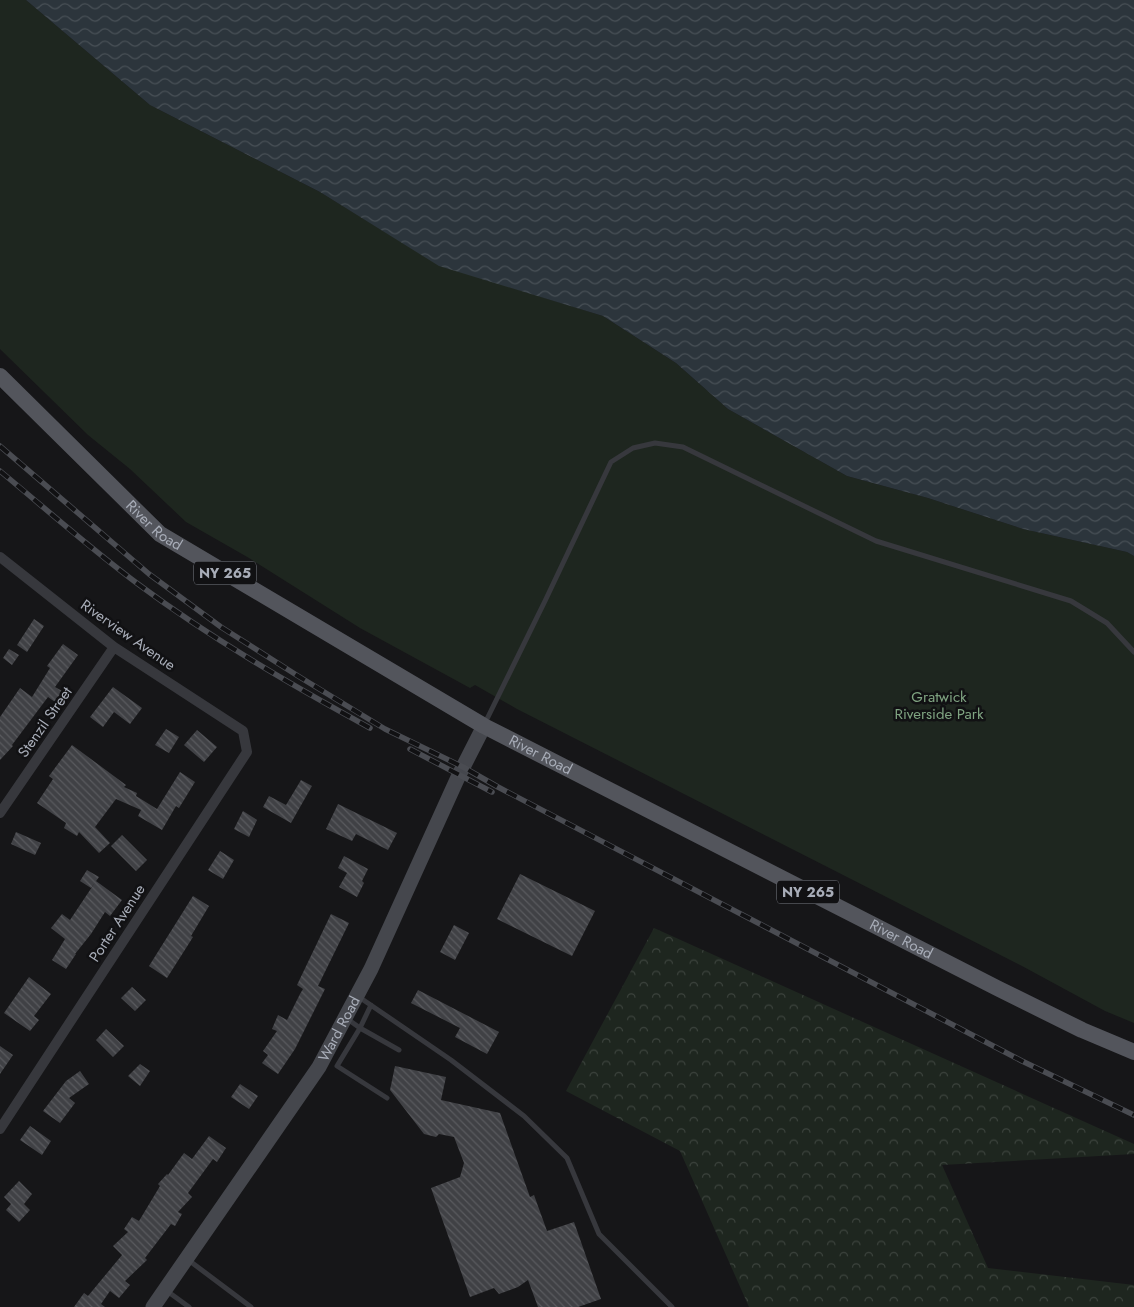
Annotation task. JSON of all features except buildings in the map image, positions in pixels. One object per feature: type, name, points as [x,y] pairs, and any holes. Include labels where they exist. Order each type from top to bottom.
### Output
[{"type":"main road","name":"River Road","points":[[0,376],[160,534],[484,726],[999,989],[1082,1030],[1134,1052]]},
{"type":"main road","name":"Ward Road","points":[[153,1307],[324,1058],[371,969],[459,775],[484,726]]},
{"type":"street","name":"Riverview Avenue","points":[[0,557],[114,647],[243,731]]},
{"type":"street","name":"Stenzil Street","points":[[0,813],[114,647]]},
{"type":"street","name":"Porter Avenue","points":[[0,1129],[247,752],[243,731]]},
{"type":"lane","points":[[484,726],[605,472],[612,462],[633,448],[655,443],[683,447],[876,541],[1071,601],[1107,623],[1134,652]]},
{"type":"lane","points":[[357,995],[451,1060],[524,1116],[567,1158],[599,1234],[672,1307]]},
{"type":"lane","points":[[337,1066],[360,1028],[371,1005]]},
{"type":"lane","points":[[345,1018],[399,1050]]},
{"type":"lane","points":[[324,1058],[387,1098]]},
{"type":"lane","points":[[186,1258],[251,1307]]},
{"type":"lane","points":[[165,1289],[189,1307]]},
{"type":"green space","name":"Gratwick Riverside Park","points":[[0,0],[26,0],[150,105],[320,192],[439,265],[603,316],[676,363],[728,409],[847,476],[928,498],[1023,529],[1127,552],[1134,556],[1134,1023],[1105,1011],[1022,966],[517,709],[475,685],[470,688],[360,628],[249,558],[186,522],[130,469],[88,435],[0,349]]},
{"type":"green space","points":[[654,928],[1134,1144],[1134,1154],[942,1165],[988,1268],[1134,1285],[1134,1307],[749,1307],[680,1151],[566,1091]]},
{"type":"water","points":[[26,0],[1134,0],[1134,556],[1127,552],[1023,529],[928,498],[847,476],[728,409],[676,363],[603,316],[439,266],[320,192],[150,105]]},
{"type":"railway","points":[[0,446],[149,574],[221,627],[385,729],[463,767],[1022,1061],[1134,1115]]},
{"type":"railway","points":[[0,471],[103,557],[194,624],[310,695],[370,728]]},
{"type":"railway","points":[[410,749],[492,792]]}]
